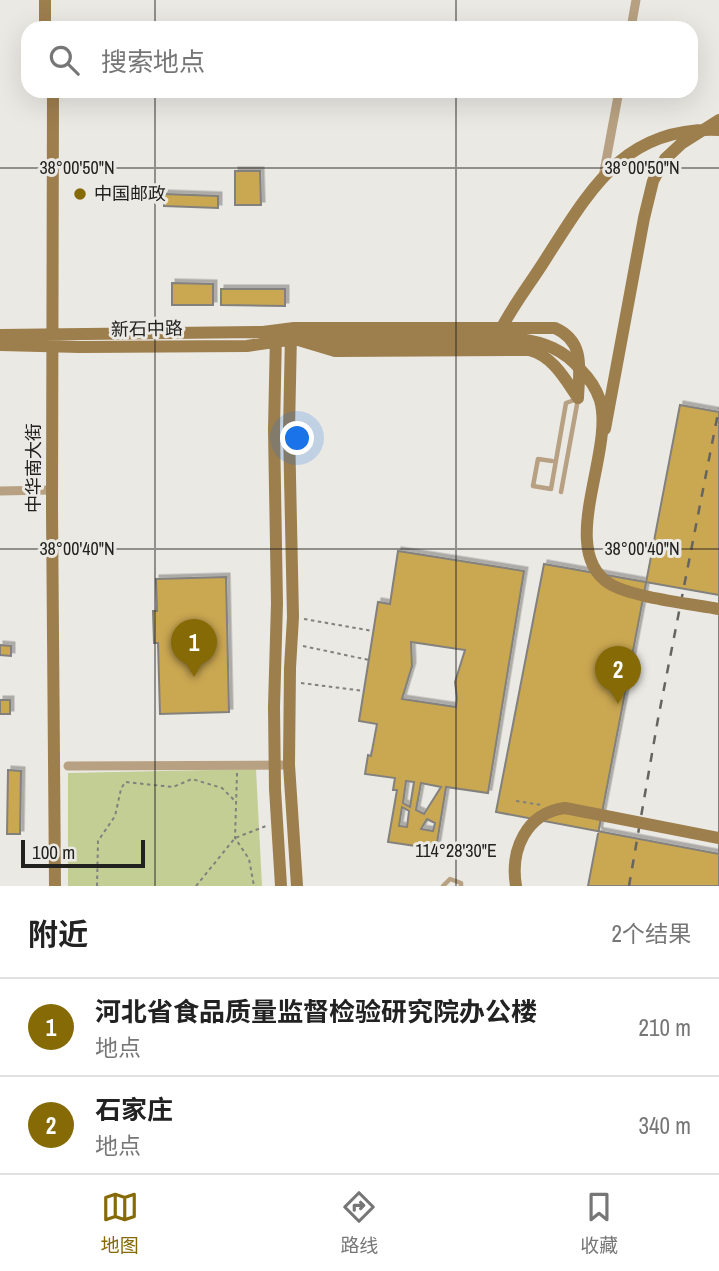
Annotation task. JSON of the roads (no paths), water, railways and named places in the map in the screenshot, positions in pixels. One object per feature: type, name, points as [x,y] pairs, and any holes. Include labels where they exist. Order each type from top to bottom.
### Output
[{"type":"main road","points":[[45,0],[45,21]]},
{"type":"main road","points":[[53,0],[53,21]]},
{"type":"main road","name":"中华南大街","points":[[45,98],[49,340]]},
{"type":"main road","name":"中华南大街","points":[[47,886],[53,98]]},
{"type":"main road","points":[[719,120],[681,144],[659,168],[644,218],[585,533],[587,555],[608,583],[627,591],[719,610]]},
{"type":"main road","points":[[491,349],[580,205],[603,177],[641,147],[658,138],[690,129],[719,130]]},
{"type":"main road","points":[[292,335],[555,328],[568,334],[575,345],[579,360],[578,398]]},
{"type":"main road","name":"新石中路","points":[[0,335],[49,340]]},
{"type":"main road","points":[[272,335],[277,603],[274,765],[281,886]]},
{"type":"main road","points":[[292,335],[520,339],[539,342],[556,348],[574,361],[591,380],[601,401],[603,443]]},
{"type":"main road","points":[[292,335],[335,351],[529,350],[542,353],[578,398]]},
{"type":"main road","points":[[292,335],[289,430],[293,617],[289,681],[289,765],[297,886]]},
{"type":"main road","name":"新石中路","points":[[0,345],[49,340],[292,335]]},
{"type":"main road","name":"中华南大街","points":[[48,490],[55,886]]},
{"type":"main road","points":[[514,882],[519,842],[525,831],[541,817],[562,808],[719,838]]},
{"type":"street","points":[[632,21],[636,0]]},
{"type":"street","points":[[603,177],[618,98]]},
{"type":"street","points":[[0,491],[48,490]]},
{"type":"street","points":[[68,765],[289,765]]},
{"type":"lane","points":[[552,461],[538,459],[533,486],[551,489],[566,403],[578,398]]},
{"type":"lane","points":[[561,492],[578,398]]},
{"type":"lane","points":[[443,886],[450,879],[461,883],[461,886]]},
{"type":"railway","points":[[629,886],[658,719],[719,408]]},
{"type":"place","name":"中国邮政","points":[[80,194]]},
{"type":"place","name":"河北省食品质量监督检验研究院办公楼","points":[[194,677]]},
{"type":"place","name":"石家庄","points":[[618,704]]}]
